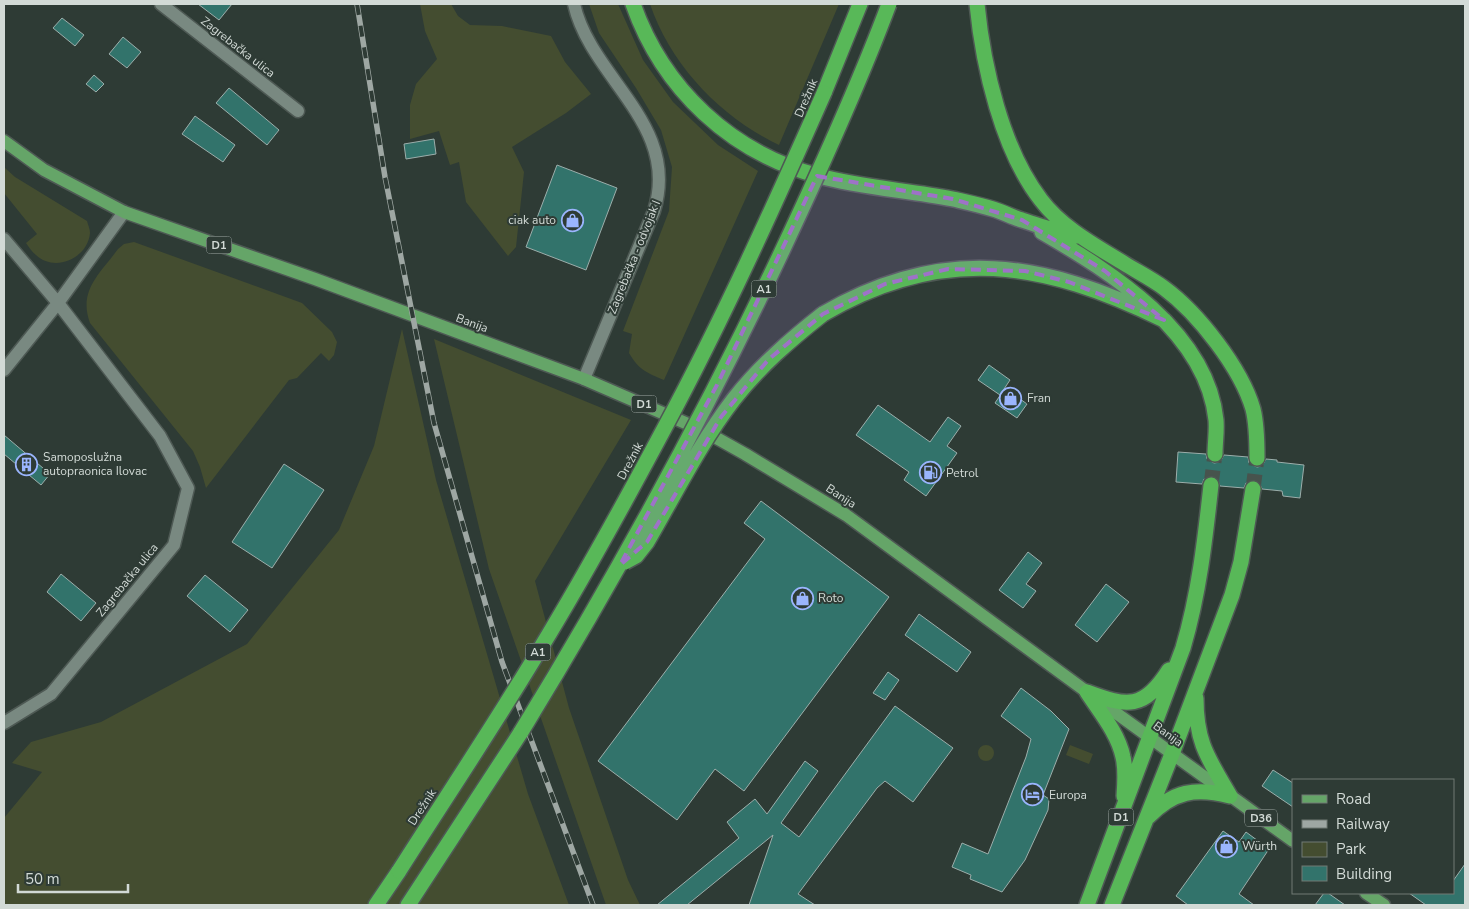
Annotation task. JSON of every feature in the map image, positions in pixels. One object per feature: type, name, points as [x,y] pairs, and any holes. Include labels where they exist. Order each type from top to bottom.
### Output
[{"type":"highway","points":[[633,4],[651,45],[673,81],[725,131],[766,157],[795,169],[850,184],[953,199],[994,209],[1022,220],[1085,238]]},
{"type":"highway","name":"Drežnik","points":[[376,905],[541,648],[666,426],[774,206],[824,93],[860,4]]},
{"type":"highway","name":"A1","points":[[408,905],[521,732],[620,565],[693,432],[771,275],[848,107],[888,4]]},
{"type":"highway","points":[[977,4],[980,34],[992,90],[1007,137],[1026,178],[1041,201],[1058,219],[1164,288],[1204,325],[1226,354],[1253,408],[1257,434],[1257,458]]},
{"type":"highway","points":[[1022,220],[1105,271],[1139,297],[1164,320],[1184,343],[1200,370],[1210,396],[1216,420],[1215,454]]},
{"type":"highway","points":[[620,565],[636,556],[647,542],[703,445],[736,397],[768,360],[795,336],[823,314],[849,299],[885,284],[917,275],[948,269],[985,267],[1025,271],[1069,282],[1138,307],[1164,320]]},
{"type":"highway","points":[[1150,738],[1183,648],[1192,616],[1199,586],[1211,485]]},
{"type":"highway","points":[[1172,754],[1232,594],[1239,570],[1253,489]]},
{"type":"highway","points":[[1087,692],[1110,701],[1131,703],[1139,701],[1162,682],[1183,648]]},
{"type":"highway","points":[[1196,688],[1196,719],[1202,744],[1230,796]]},
{"type":"highway","points":[[1087,692],[1108,725],[1123,757],[1125,777],[1123,811]]},
{"type":"highway","name":"D1","points":[[1087,905],[1150,738]]},
{"type":"highway","name":"D1","points":[[1112,905],[1172,754]]},
{"type":"highway","points":[[1146,820],[1157,808],[1181,795],[1196,791],[1211,791],[1230,796]]},
{"type":"main road","name":"D1","points":[[4,141],[44,170],[124,212]]},
{"type":"main road","name":"Banija","points":[[124,212],[315,279],[584,379],[704,431],[832,506],[1292,840]]},
{"type":"main road","points":[[1368,894],[1384,905]]},
{"type":"street","name":"Zagrebačka ulica","points":[[161,4],[298,111]]},
{"type":"street","name":"Zagrebačka - odvojak I","points":[[574,4],[587,41],[637,113],[650,136],[656,151],[660,177],[654,211],[584,379]]},
{"type":"street","points":[[4,370],[58,304],[124,212]]},
{"type":"street","name":"Zagrebačka ulica","points":[[4,239],[58,304],[160,436],[188,488],[174,545],[51,694],[4,723]]},
{"type":"highlighted area","points":[[817,176],[953,199],[1022,220],[1105,271],[1164,320],[1069,282],[1025,271],[948,269],[885,284],[823,314],[768,360],[721,417],[647,542],[620,565],[718,383]]},
{"type":"green space","points":[[420,4],[451,4],[458,16],[470,25],[502,26],[551,36],[565,62],[591,94],[566,113],[512,147],[524,172],[516,247],[508,256],[466,202],[459,162],[450,165],[439,131],[410,139],[410,105],[416,84],[437,59],[425,31]]},
{"type":"green space","points":[[589,4],[618,4],[643,60],[673,102],[718,145],[758,171],[664,380],[648,373],[636,363],[629,353],[632,334],[623,331],[669,211],[672,167],[661,130],[636,88],[599,33]]},
{"type":"green space","points":[[650,4],[839,4],[779,145],[737,120],[701,87],[671,48],[659,27]]},
{"type":"green space","points":[[4,167],[15,177],[87,221],[90,233],[88,242],[77,256],[61,263],[52,263],[44,260],[32,251],[26,243],[37,234],[4,193]]},
{"type":"green space","points":[[134,242],[302,303],[332,332],[337,342],[334,355],[329,361],[321,353],[297,378],[289,380],[206,488],[193,451],[90,323],[87,301],[93,283],[118,249],[124,244]]},
{"type":"green space","points":[[402,329],[436,480],[528,794],[569,905],[4,905],[4,818],[42,772],[12,763],[31,742],[101,722],[247,644],[339,530],[374,446]]},
{"type":"green space","points":[[434,339],[631,420],[535,581],[569,708],[628,880],[640,905],[606,905],[489,569]]},
{"type":"green space","points":[[986,745],[992,747],[994,753],[992,759],[986,761],[980,759],[978,753],[980,747]]},
{"type":"green space","points":[[1070,745],[1093,754],[1089,764],[1066,755]]},
{"type":"building","points":[[198,4],[232,4],[219,20]]},
{"type":"building","points":[[62,18],[84,35],[75,46],[53,28]]},
{"type":"building","points":[[123,37],[141,52],[127,68],[109,54]]},
{"type":"building","points":[[94,75],[104,84],[96,92],[86,84]]},
{"type":"building","points":[[229,88],[279,130],[267,145],[216,103]]},
{"type":"building","points":[[195,116],[235,145],[223,162],[182,134]]},
{"type":"building","points":[[434,139],[436,154],[406,159],[404,144]]},
{"type":"building","points":[[557,165],[617,188],[586,270],[526,247]]},
{"type":"building","points":[[989,365],[1010,380],[1000,395],[978,380]]},
{"type":"building","points":[[1005,388],[1027,404],[1017,418],[995,403]]},
{"type":"building","points":[[878,405],[930,442],[948,417],[961,426],[947,446],[957,453],[926,496],[904,480],[909,472],[856,435]]},
{"type":"building","name":"Samoposlužna autopraonica Ilovac","points":[[4,435],[50,474],[41,485],[4,454]]},
{"type":"building","points":[[1178,452],[1206,454],[1207,459],[1214,463],[1220,462],[1224,455],[1248,457],[1249,463],[1257,467],[1262,466],[1266,459],[1304,465],[1300,498],[1283,496],[1282,491],[1262,489],[1259,482],[1254,480],[1246,483],[1244,488],[1220,486],[1217,478],[1212,476],[1204,479],[1202,484],[1176,482]]},
{"type":"building","points":[[284,464],[324,490],[272,568],[232,542]]},
{"type":"building","points":[[761,501],[889,597],[744,791],[715,769],[677,820],[598,761],[765,539],[744,523]]},
{"type":"building","points":[[1028,552],[1042,563],[1026,584],[1036,591],[1023,608],[999,590]]},
{"type":"building","points":[[61,574],[96,603],[81,621],[47,592]]},
{"type":"building","points":[[205,575],[248,610],[230,632],[187,596]]},
{"type":"building","points":[[1106,584],[1129,602],[1097,642],[1075,625]]},
{"type":"building","points":[[919,614],[971,652],[957,672],[905,635]]},
{"type":"building","points":[[888,672],[899,680],[885,700],[873,693]]},
{"type":"building","points":[[1021,688],[1051,711],[1069,729],[1043,795],[1049,799],[1048,810],[1025,860],[1002,892],[970,879],[971,875],[952,867],[962,843],[988,854],[1026,757],[1031,739],[1001,716]]},
{"type":"building","points":[[895,706],[953,748],[913,802],[885,781],[877,788],[798,894],[815,905],[749,905],[773,835],[687,905],[657,905],[739,838],[727,822],[755,799],[767,814],[805,761],[818,771],[781,823],[799,837]]},
{"type":"building","points":[[1273,770],[1292,782],[1292,806],[1262,786]]},
{"type":"building","points":[[1223,831],[1239,842],[1246,832],[1269,849],[1239,894],[1254,905],[1188,905],[1176,896]]},
{"type":"building","points":[[1465,864],[1465,905],[1426,905],[1410,894],[1454,894],[1454,880]]},
{"type":"building","points":[[1323,894],[1329,894],[1345,905],[1315,905]]},
{"type":"tunnel","points":[[1211,485],[1215,454]]},
{"type":"tunnel","points":[[1253,489],[1257,458]]},
{"type":"railway","points":[[357,4],[385,177],[434,423],[502,662],[593,905]]},
{"type":"place","name":"ciak auto","points":[[572,220]]},
{"type":"place","name":"Fran","points":[[1011,398]]},
{"type":"place","name":"Samoposlužna autopraonica Ilovac","points":[[27,464]]},
{"type":"place","name":"Petrol","points":[[930,473]]},
{"type":"place","name":"Roto","points":[[802,598]]},
{"type":"place","name":"Europa","points":[[1033,795]]},
{"type":"place","name":"Würth","points":[[1226,846]]}]
